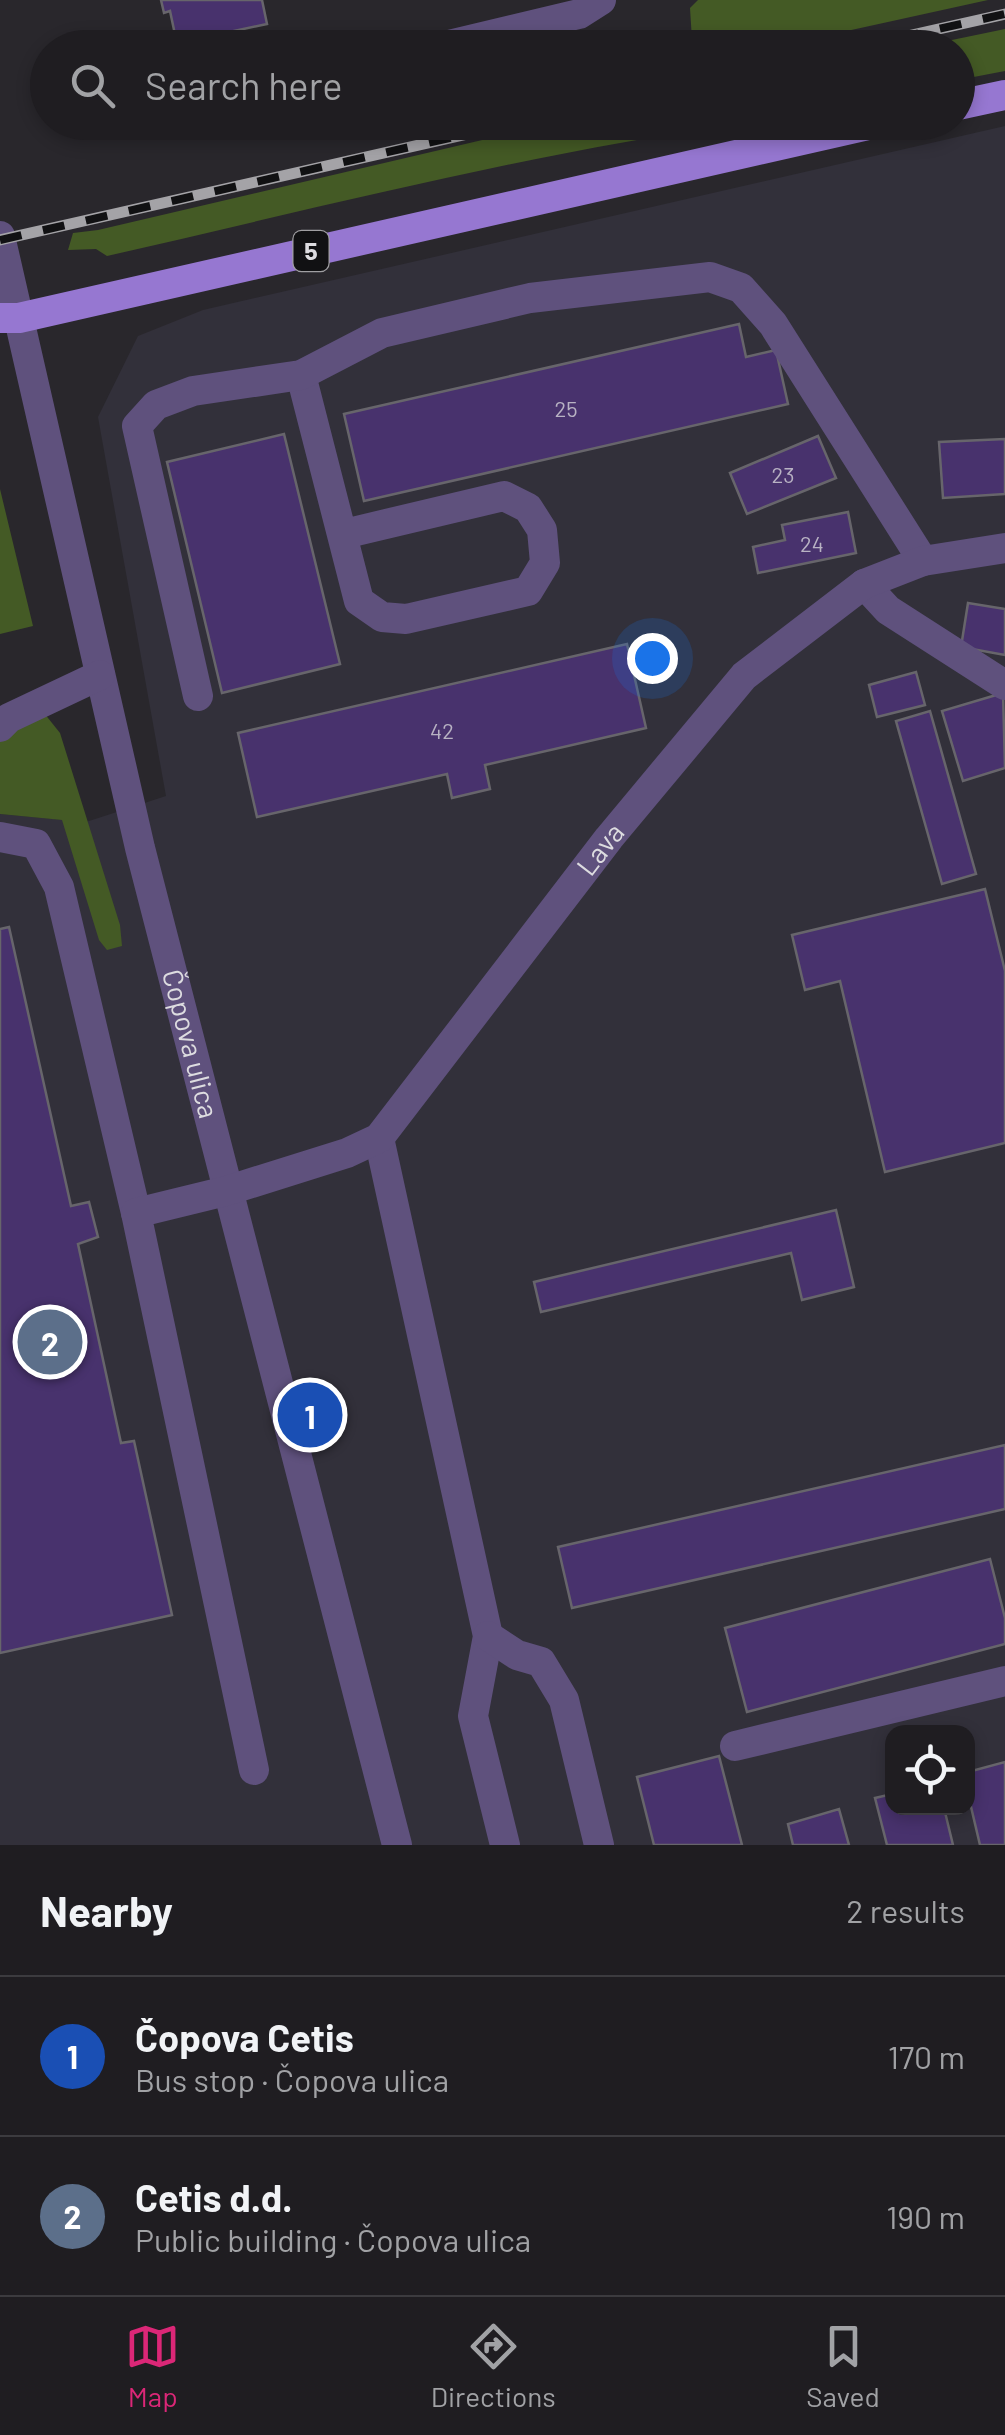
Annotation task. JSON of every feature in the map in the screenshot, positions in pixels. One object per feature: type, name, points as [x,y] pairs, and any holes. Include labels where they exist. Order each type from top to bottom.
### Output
[{"type":"main road","points":[[975,102],[1005,95]]},
{"type":"main road","name":"5","points":[[6,325],[803,140]]},
{"type":"street","points":[[511,30],[578,14],[601,0]]},
{"type":"street","name":"Čopova ulica","points":[[0,236],[6,325],[100,675],[226,1191],[397,1845]]},
{"type":"street","points":[[198,696],[137,426],[156,405],[193,391],[301,374],[382,333],[530,298],[710,277],[741,288],[773,324],[923,561]]},
{"type":"street","points":[[301,374],[359,601],[382,617],[406,619],[528,591],[545,563],[542,530],[528,508],[504,496],[344,534]]},
{"type":"street","name":"Lava","points":[[136,1213],[226,1191],[347,1153],[379,1138],[608,838],[744,676],[864,584],[923,561],[1005,548]]},
{"type":"street","points":[[864,584],[888,610],[1005,685]]},
{"type":"street","points":[[0,727],[9,718],[100,675]]},
{"type":"street","points":[[0,836],[36,844],[59,887],[136,1213],[254,1770]]},
{"type":"street","points":[[379,1138],[488,1636],[473,1716],[505,1845]]},
{"type":"street","points":[[488,1636],[517,1655],[541,1662],[564,1700],[599,1845]]},
{"type":"street","points":[[735,1746],[1005,1682]]},
{"type":"shaded area","points":[[1005,126],[1005,1845],[0,1845],[0,814],[86,822],[166,796],[98,417],[138,336],[203,310],[944,140],[975,140],[975,133]]},
{"type":"green space","points":[[698,0],[988,0],[851,30],[691,30],[690,8]]},
{"type":"green space","points":[[1005,29],[1005,71],[975,77],[975,35]]},
{"type":"green space","points":[[482,140],[637,140],[504,166],[107,256],[96,249],[68,250],[73,233]]},
{"type":"green space","points":[[0,489],[33,626],[0,634]]},
{"type":"green space","points":[[44,713],[60,733],[120,925],[122,946],[107,950],[99,940],[62,820],[0,814],[0,727]]},
{"type":"building","points":[[161,0],[262,0],[267,24],[239,30],[174,30],[170,11],[164,13]]},
{"type":"building","points":[[739,324],[746,357],[776,350],[788,404],[364,501],[344,414]]},
{"type":"building","points":[[284,434],[340,664],[222,693],[167,462]]},
{"type":"building","points":[[818,436],[836,478],[747,514],[730,473]]},
{"type":"building","points":[[1005,439],[1005,494],[943,498],[939,442]]},
{"type":"building","points":[[848,512],[856,553],[758,573],[753,547],[785,540],[782,525]]},
{"type":"building","points":[[968,603],[1005,609],[1005,655],[961,647]]},
{"type":"building","points":[[627,644],[646,728],[485,765],[490,789],[452,798],[447,774],[257,817],[238,733]]},
{"type":"building","points":[[916,672],[925,705],[877,717],[869,685]]},
{"type":"building","points":[[1003,693],[1005,768],[963,781],[942,711]]},
{"type":"building","points":[[930,711],[976,874],[942,884],[896,721]]},
{"type":"building","points":[[985,889],[1005,971],[1005,1143],[885,1172],[840,981],[805,990],[792,935]]},
{"type":"building","points":[[9,927],[71,1206],[89,1202],[98,1237],[78,1244],[121,1443],[134,1441],[172,1615],[0,1653],[0,929]]},
{"type":"building","points":[[836,1210],[854,1287],[802,1300],[791,1253],[541,1312],[534,1282]]},
{"type":"building","points":[[1005,1445],[1005,1509],[572,1608],[558,1547]]},
{"type":"building","points":[[990,1559],[1005,1618],[1005,1644],[747,1712],[725,1628]]},
{"type":"building","points":[[719,1756],[742,1845],[654,1845],[637,1777]]},
{"type":"building","points":[[1005,1762],[1005,1845],[980,1845],[973,1815],[975,1770]]},
{"type":"building","points":[[885,1796],[885,1815],[946,1815],[953,1845],[887,1845],[875,1798]]},
{"type":"building","points":[[839,1809],[849,1845],[793,1845],[788,1824]]},
{"type":"railway","points":[[934,30],[1005,14]]},
{"type":"railway","points":[[0,240],[441,140]]},
{"type":"place","name":"Cetis d.d.","points":[[50,1342]]},
{"type":"place","name":"Čopova Cetis","points":[[310,1415]]}]
